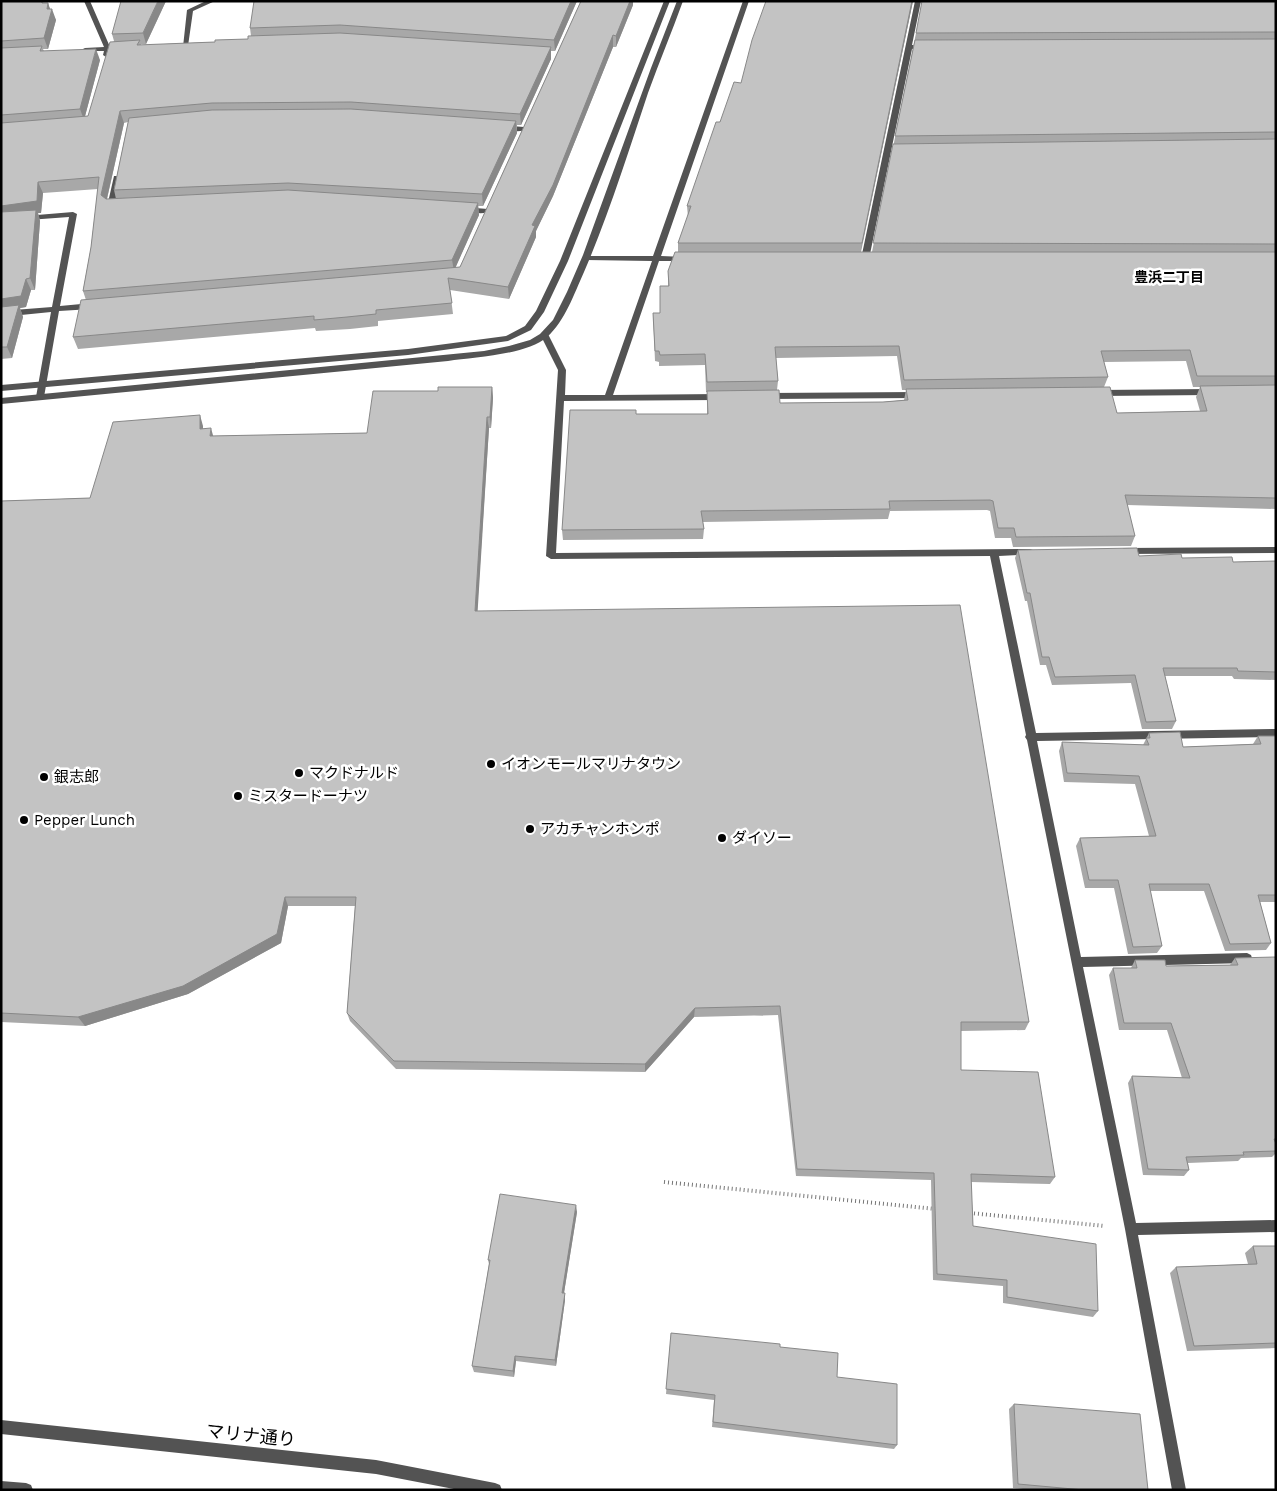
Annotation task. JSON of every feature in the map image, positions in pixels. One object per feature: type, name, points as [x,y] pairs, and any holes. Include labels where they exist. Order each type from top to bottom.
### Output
[{"type":"street","points":[[87,1],[108,49],[103,68]]},
{"type":"street","points":[[185,46],[190,10],[212,1]]},
{"type":"street","points":[[1,388],[418,351],[508,338],[528,328],[540,312],[564,262],[667,1]]},
{"type":"street","points":[[1,401],[448,358],[518,346],[545,336],[560,314],[586,258],[654,67],[680,1]]},
{"type":"street","points":[[608,398],[746,1]]},
{"type":"street","points":[[865,259],[918,1]]},
{"type":"street","points":[[175,46],[194,46]]},
{"type":"street","points":[[908,48],[938,47]]},
{"type":"street","points":[[79,51],[127,48]]},
{"type":"street","points":[[521,137],[528,120]]},
{"type":"street","points":[[496,127],[524,129]]},
{"type":"street","points":[[887,151],[897,150]]},
{"type":"street","points":[[118,171],[111,207],[120,206]]},
{"type":"street","points":[[484,219],[491,203]]},
{"type":"street","points":[[453,208],[488,211]]},
{"type":"street","points":[[1,220],[73,214],[40,397]]},
{"type":"street","points":[[586,258],[696,259]]},
{"type":"street","points":[[855,259],[875,259]]},
{"type":"street","points":[[1,314],[104,305]]},
{"type":"street","points":[[545,336],[562,370],[551,556],[1038,552]]},
{"type":"street","points":[[1086,393],[1216,392]]},
{"type":"street","points":[[758,396],[927,395]]},
{"type":"street","points":[[560,398],[728,397]]},
{"type":"street","points":[[1117,551],[1276,550]]},
{"type":"street","points":[[994,552],[1131,1229],[1179,1490]]},
{"type":"street","points":[[1030,737],[1276,734]]},
{"type":"street","points":[[1076,962],[1257,958]]},
{"type":"street","points":[[1131,1229],[1276,1226]]},
{"type":"street","name":"マリナ通り","points":[[1,1427],[376,1467],[495,1490]]},
{"type":"street","points":[[1,1488],[26,1490]]},
{"type":"path","points":[[664,1182],[938,1210]]},
{"type":"path","points":[[967,1212],[1108,1226]]},
{"type":"building","points":[[1,1],[42,1],[42,3],[48,3],[47,9],[52,9],[44,38],[1,41]]},
{"type":"building","points":[[121,1],[158,1],[143,33],[112,34]]},
{"type":"building","points":[[254,1],[571,1],[554,40],[340,25],[250,28]]},
{"type":"building","points":[[581,1],[630,1],[616,36],[613,35],[553,185],[532,225],[535,226],[508,287],[448,278],[452,303],[376,310],[376,314],[314,320],[314,316],[73,337],[81,300],[460,267]]},
{"type":"building","points":[[766,1],[912,1],[862,243],[678,243],[691,206],[687,206],[716,122],[720,122],[734,82],[741,83],[752,40]]},
{"type":"building","points":[[922,1],[1276,1],[1276,32],[916,33]]},
{"type":"building","points":[[340,33],[551,47],[520,114],[351,102],[212,103],[120,111],[101,195],[106,199],[288,190],[478,203],[452,260],[83,291],[91,247],[99,177],[38,182],[37,201],[1,206],[1,123],[88,116],[110,42],[140,40],[137,45],[215,42],[215,40],[248,39],[248,36]]},
{"type":"building","points":[[1276,39],[1276,132],[895,136],[915,40]]},
{"type":"building","points":[[42,46],[40,51],[96,49],[80,109],[1,115],[1,48]]},
{"type":"building","points":[[351,109],[516,121],[482,194],[288,183],[114,190],[129,118],[212,110]]},
{"type":"building","points":[[1276,139],[1276,244],[873,243],[893,144]]},
{"type":"building","points":[[36,210],[30,278],[26,279],[21,296],[1,299],[1,212]]},
{"type":"building","points":[[675,252],[1276,252],[1276,376],[1197,376],[1190,350],[1101,351],[1108,377],[904,380],[899,346],[775,347],[778,381],[707,382],[705,354],[660,355],[659,351],[655,351],[653,313],[660,313],[660,286],[669,286],[668,271]]},
{"type":"building","points":[[19,305],[7,347],[1,347],[1,307]]},
{"type":"building","points":[[1276,385],[1276,498],[1125,495],[1135,536],[1016,537],[1014,528],[998,528],[993,501],[990,500],[889,501],[890,509],[701,511],[704,529],[562,530],[570,410],[636,410],[636,414],[708,414],[707,391],[779,390],[780,403],[883,402],[908,400],[906,389],[1110,387],[1117,413],[1207,411],[1200,386]]},
{"type":"building","name":"イオンモールマリナタウン","points":[[438,387],[492,387],[490,417],[487,417],[475,611],[960,605],[1029,1022],[961,1022],[961,1070],[1038,1072],[1055,1177],[971,1174],[973,1226],[1096,1244],[1098,1311],[1007,1297],[1007,1280],[937,1274],[934,1173],[797,1169],[780,1006],[695,1008],[645,1064],[394,1061],[347,1013],[356,897],[285,897],[277,934],[183,986],[78,1017],[1,1013],[1,501],[90,498],[113,422],[200,415],[200,429],[211,428],[210,436],[367,433],[373,391],[438,391]]},
{"type":"building","points":[[1137,548],[1139,556],[1181,554],[1182,558],[1232,557],[1233,562],[1276,561],[1276,672],[1238,671],[1237,668],[1163,668],[1176,721],[1146,722],[1135,675],[1055,677],[1049,657],[1042,657],[1030,593],[1027,593],[1018,550]]},
{"type":"building","points":[[1180,732],[1183,747],[1261,744],[1258,736],[1276,736],[1276,895],[1258,895],[1271,943],[1230,944],[1209,884],[1149,884],[1162,946],[1133,947],[1118,880],[1089,880],[1080,838],[1156,836],[1139,776],[1067,773],[1062,742],[1149,745],[1146,738],[1150,738],[1149,733]]},
{"type":"building","points":[[1275,957],[1276,1139],[1274,1139],[1276,1151],[1243,1152],[1244,1155],[1186,1157],[1189,1170],[1148,1169],[1132,1076],[1190,1078],[1171,1023],[1124,1023],[1113,968],[1137,968],[1135,960],[1165,960],[1166,966],[1238,965],[1235,958]]},
{"type":"building","points":[[500,1194],[576,1205],[562,1293],[565,1293],[555,1360],[515,1356],[513,1371],[472,1366]]},
{"type":"building","points":[[1253,1246],[1276,1246],[1276,1343],[1194,1346],[1176,1267],[1257,1264]]},
{"type":"building","points":[[671,1333],[780,1344],[780,1347],[838,1353],[837,1377],[897,1384],[897,1445],[713,1422],[715,1395],[666,1389]]},
{"type":"building","points":[[1014,1404],[1140,1414],[1148,1490],[1084,1490],[1018,1484]]},
{"type":"place","name":"イオンモールマリナタウン","points":[[491,764]]},
{"type":"place","name":"マクドナルド","points":[[299,773]]},
{"type":"place","name":"銀志郎","points":[[44,777]]},
{"type":"place","name":"ミスタードーナツ","points":[[238,796]]},
{"type":"place","name":"Pepper Lunch","points":[[24,820]]},
{"type":"place","name":"アカチャンホンポ","points":[[530,829]]},
{"type":"place","name":"ダイソー","points":[[722,838]]},
{"type":"district","name":"豊浜二丁目","points":[[1169,277]]}]
